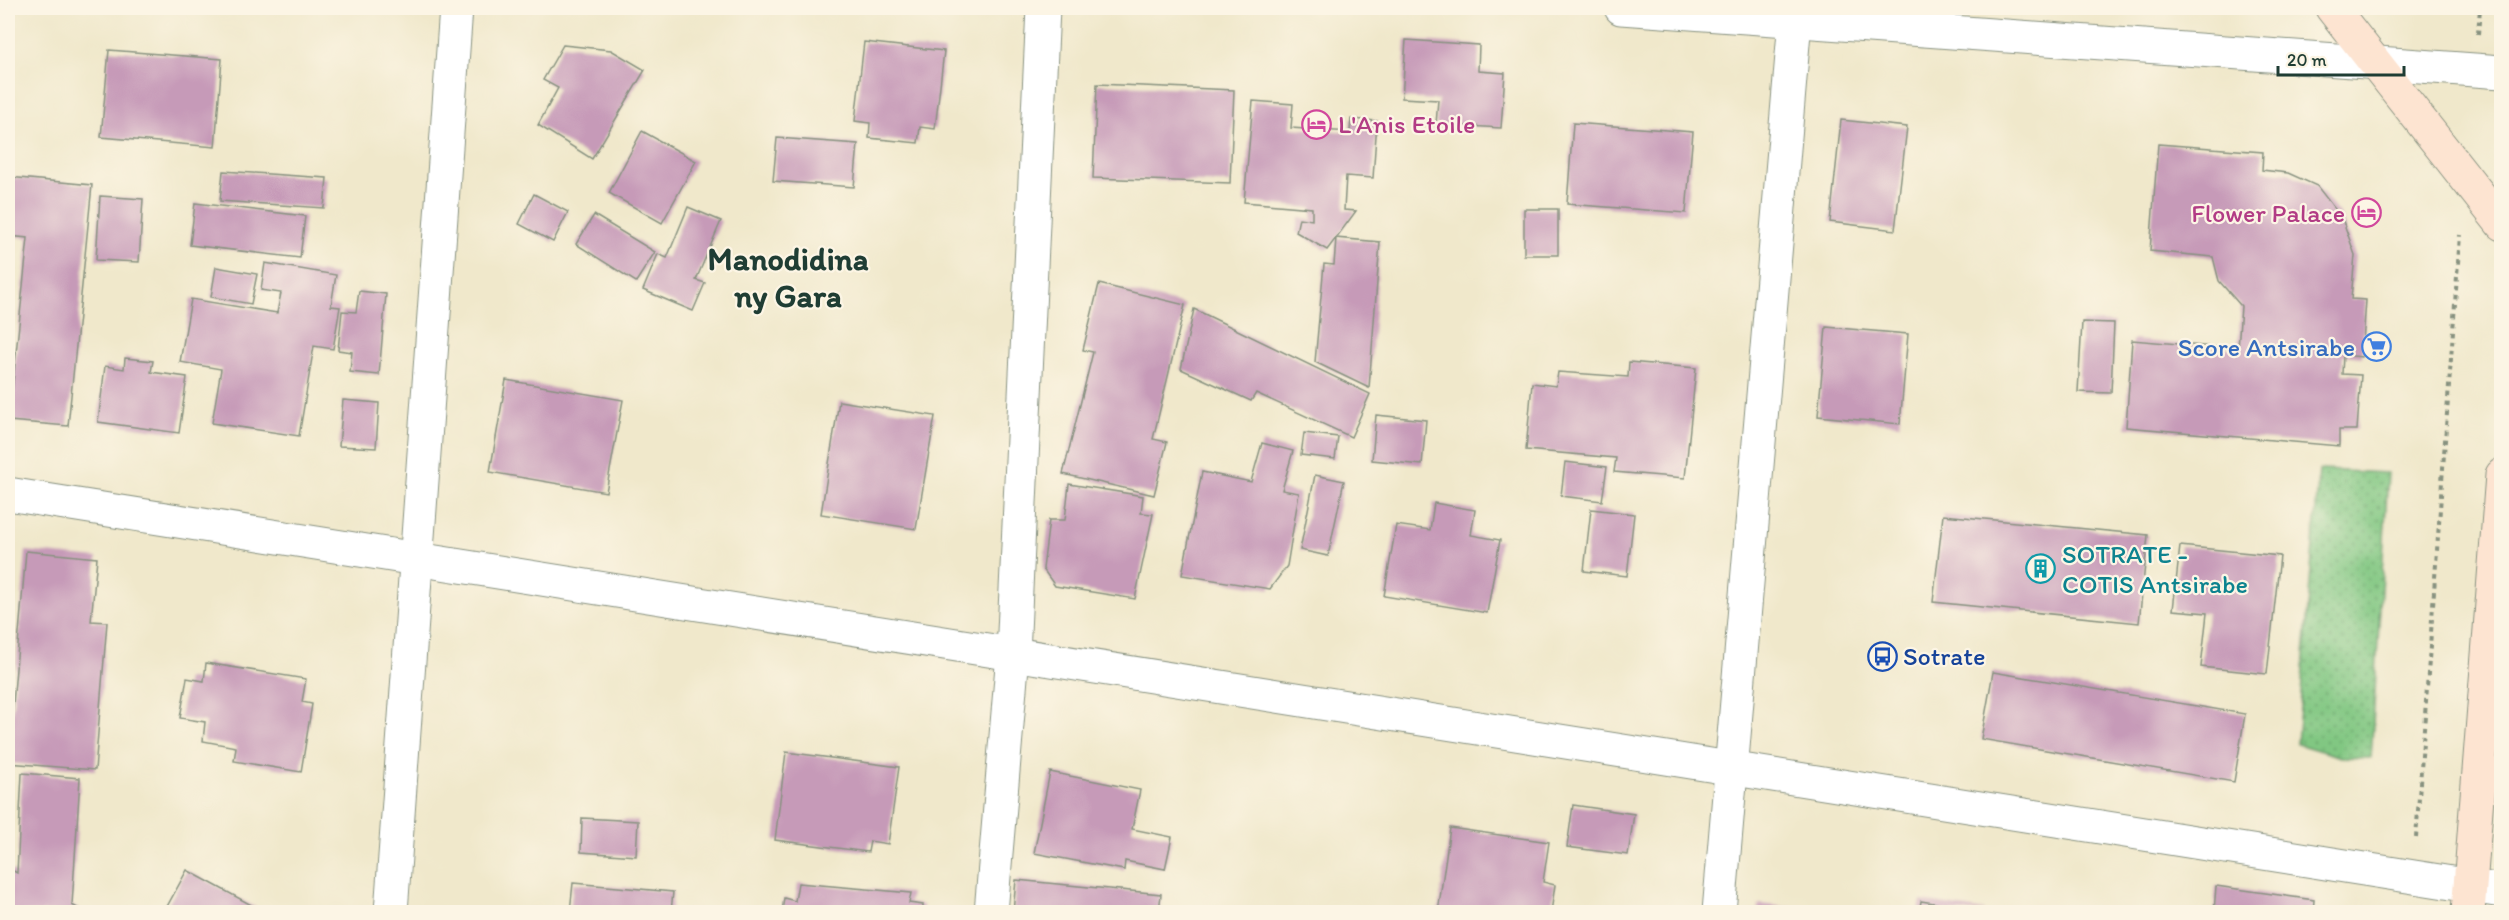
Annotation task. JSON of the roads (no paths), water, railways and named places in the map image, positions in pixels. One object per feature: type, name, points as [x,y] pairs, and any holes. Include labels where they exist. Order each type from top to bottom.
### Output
[{"type":"street","points":[[391,912],[456,8]]},
{"type":"street","points":[[991,912],[1013,654],[1043,8]]},
{"type":"street","points":[[1621,8],[1795,13],[2488,71]]},
{"type":"street","points":[[2332,8],[2502,224]]},
{"type":"street","points":[[1719,912],[1795,13]]},
{"type":"street","points":[[2469,900],[2502,475]]},
{"type":"street","points":[[8,494],[2413,878],[2469,900],[2502,891]]},
{"type":"place","name":"L'Anis Etoile","points":[[1317,124]]},
{"type":"place","name":"Flower Palace","points":[[2366,213]]},
{"type":"place","name":"Score Antsirabe","points":[[2376,347]]},
{"type":"place","name":"SOTRATE - COTIS Antsirabe","points":[[2041,569]]},
{"type":"place","name":"Sotrate","points":[[1882,656]]},
{"type":"district","name":"Manodidina ny Gara","points":[[788,278]]}]
